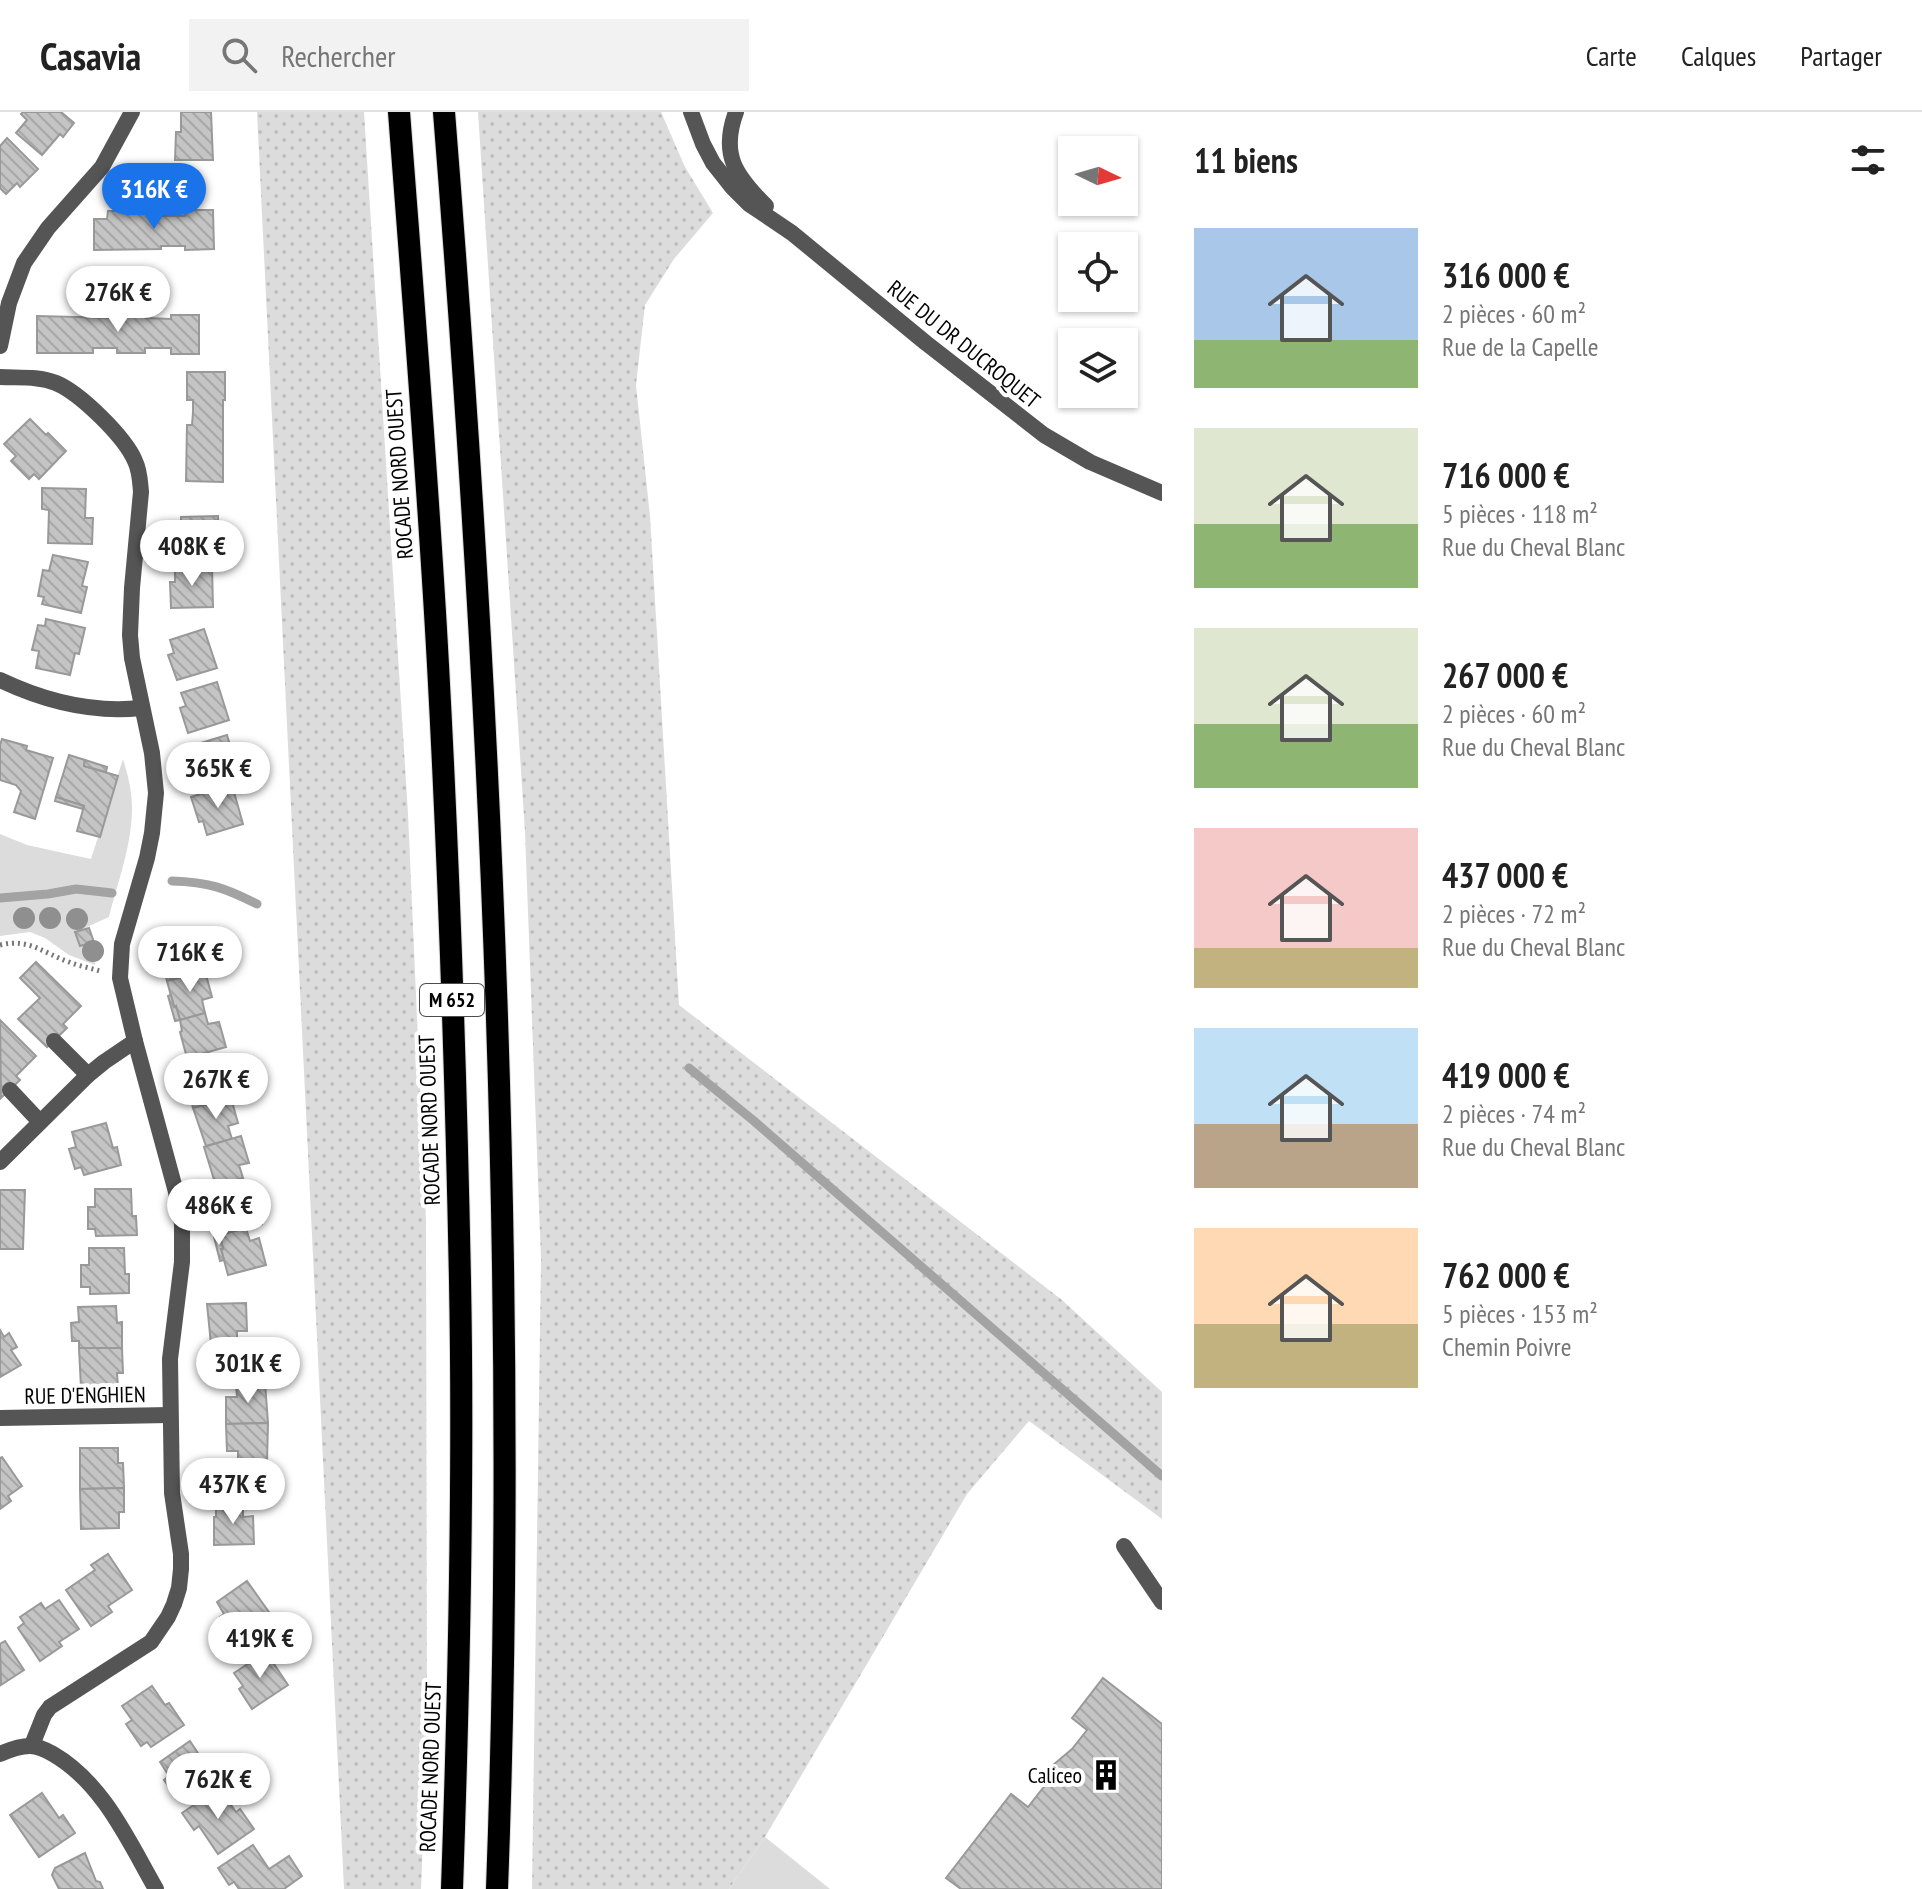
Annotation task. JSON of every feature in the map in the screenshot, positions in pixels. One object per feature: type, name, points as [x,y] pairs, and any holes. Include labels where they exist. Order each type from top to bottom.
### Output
[{"type":"highway","name":"ROCADE NORD OUEST","points":[[399,112],[438,662],[455,1106],[461,1456],[459,1685],[452,1889]]},
{"type":"highway","name":"M 652","points":[[444,112],[485,743],[498,1062],[504,1479],[497,1889]]},
{"type":"street","points":[[0,346],[9,303],[24,263],[48,228],[102,167],[132,112]]},
{"type":"street","points":[[691,112],[708,154],[725,179],[749,204],[792,233]]},
{"type":"street","points":[[736,112],[728,143],[733,163],[750,189],[792,233]]},
{"type":"street","name":"RUE DU DR DUCROQUET","points":[[792,233],[1044,435],[1090,462],[1162,493]]},
{"type":"street","points":[[0,377],[41,379],[69,390],[119,437],[136,462],[140,477],[130,635],[155,774],[154,815],[147,858],[125,931],[120,978],[182,1224],[182,1262],[171,1345],[170,1415],[173,1508],[181,1554],[179,1588],[168,1617],[151,1642],[50,1707],[32,1745]]},
{"type":"street","points":[[0,680],[34,695],[92,709],[141,708]]},
{"type":"street","points":[[54,1041],[88,1075]]},
{"type":"street","points":[[0,1162],[88,1075],[135,1041]]},
{"type":"street","points":[[10,1090],[40,1122]]},
{"type":"street","name":"RUE D'ENGHIEN","points":[[0,1418],[170,1415]]},
{"type":"street","points":[[1124,1546],[1162,1602]]},
{"type":"street","points":[[0,1754],[32,1745],[46,1749],[86,1779],[156,1889]]},
{"type":"path","points":[[0,945],[13,942],[34,946],[68,962],[120,978]]},
{"type":"shaded area","points":[[257,112],[364,112],[408,814],[426,1221],[427,1739],[421,1889],[344,1889]]},
{"type":"shaded area","points":[[478,112],[661,112],[685,167],[713,213],[674,259],[645,305],[636,385],[650,516],[679,1005],[1062,1300],[1162,1392],[1162,1519],[1029,1421],[967,1494],[765,1837],[729,1889],[532,1889],[541,1260],[525,832]]},
{"type":"shaded area","points":[[123,759],[131,795],[130,836],[109,917],[76,932],[80,946],[94,942],[95,965],[69,955],[45,938],[30,932],[0,936],[0,834],[27,845],[91,859]]},
{"type":"shaded area","points":[[765,1837],[830,1889],[729,1889]]},
{"type":"building","points":[[61,112],[74,123],[42,155],[16,133],[27,120],[21,114]]},
{"type":"building","points":[[181,112],[211,112],[213,160],[175,160],[176,132],[181,132]]},
{"type":"building","points":[[7,138],[38,169],[20,187],[17,183],[6,194],[0,188],[0,146]]},
{"type":"building","points":[[186,210],[213,210],[214,249],[185,250],[185,246],[161,246],[161,249],[94,250],[94,219],[107,219],[108,211],[161,211],[161,216],[185,216]]},
{"type":"building","points":[[117,315],[171,319],[171,315],[199,315],[199,354],[171,354],[171,348],[145,348],[145,353],[117,353],[117,348],[93,348],[93,353],[37,353],[37,316],[117,318]]},
{"type":"building","points":[[187,372],[225,372],[223,482],[186,481],[187,425],[192,425],[193,412],[193,400],[187,400]]},
{"type":"building","points":[[30,419],[66,451],[39,479],[34,474],[29,479],[11,461],[16,456],[4,444]]},
{"type":"building","points":[[42,488],[86,489],[85,518],[93,518],[92,544],[48,543],[49,510],[42,509]]},
{"type":"building","points":[[218,516],[219,556],[176,557],[176,531],[181,530],[181,517]]},
{"type":"building","points":[[53,555],[88,562],[82,586],[87,587],[81,613],[42,604],[44,597],[38,596],[43,570],[49,571]]},
{"type":"building","points":[[212,566],[213,607],[171,608],[170,582],[175,582],[175,567]]},
{"type":"building","points":[[46,619],[85,628],[70,675],[36,668],[39,651],[32,650],[38,625],[45,626]]},
{"type":"building","points":[[204,629],[217,668],[177,680],[168,655],[174,653],[170,640]]},
{"type":"building","points":[[217,682],[229,720],[188,733],[180,708],[186,706],[181,693]]},
{"type":"building","points":[[227,735],[238,773],[198,785],[190,761],[196,759],[191,746]]},
{"type":"building","points":[[2,739],[53,758],[35,819],[14,812],[21,791],[16,785],[0,780]]},
{"type":"building","points":[[69,755],[85,760],[84,766],[118,776],[100,837],[77,831],[84,806],[56,797]]},
{"type":"building","points":[[85,760],[107,767],[106,772],[84,766]]},
{"type":"building","points":[[232,785],[243,824],[207,835],[191,797]]},
{"type":"building","points":[[56,797],[84,806],[83,809],[55,801]]},
{"type":"building","points":[[89,928],[94,942],[80,946],[75,932]]},
{"type":"building","points":[[184,935],[188,948],[198,945],[205,971],[167,981],[158,942]]},
{"type":"building","points":[[158,942],[163,966],[159,967],[153,943]]},
{"type":"building","points":[[36,962],[81,1006],[63,1024],[67,1028],[47,1047],[18,1019],[40,998],[20,978]]},
{"type":"building","points":[[205,971],[212,997],[202,1000],[205,1013],[180,1020],[167,981]]},
{"type":"building","points":[[171,995],[180,1020],[175,1021],[168,996]]},
{"type":"building","points":[[205,1013],[208,1024],[219,1022],[226,1047],[187,1058],[180,1020]]},
{"type":"building","points":[[0,1020],[36,1056],[16,1076],[20,1080],[1,1098]]},
{"type":"building","points":[[211,1061],[214,1074],[224,1071],[231,1098],[193,1108],[184,1068]]},
{"type":"building","points":[[231,1098],[238,1123],[228,1126],[232,1139],[206,1146],[193,1108]]},
{"type":"building","points":[[106,1123],[121,1165],[84,1175],[81,1167],[75,1169],[69,1149],[76,1147],[72,1132]]},
{"type":"building","points":[[241,1136],[249,1163],[239,1165],[243,1178],[216,1186],[204,1147]]},
{"type":"building","points":[[243,1187],[247,1200],[255,1198],[262,1224],[224,1234],[217,1209],[220,1208],[217,1194]]},
{"type":"building","points":[[95,1189],[131,1189],[132,1216],[136,1216],[137,1235],[96,1236],[95,1229],[88,1229],[88,1207],[95,1207]]},
{"type":"building","points":[[0,1190],[25,1190],[23,1249],[0,1249]]},
{"type":"building","points":[[217,1194],[220,1208],[217,1209],[224,1234],[221,1235],[210,1196]]},
{"type":"building","points":[[246,1228],[250,1241],[259,1238],[266,1265],[228,1275],[220,1235]]},
{"type":"building","points":[[220,1235],[224,1260],[220,1261],[214,1237]]},
{"type":"building","points":[[89,1248],[124,1248],[129,1293],[90,1294],[90,1287],[81,1287],[81,1265],[89,1265]]},
{"type":"building","points":[[246,1303],[247,1331],[237,1331],[237,1344],[211,1344],[207,1304]]},
{"type":"building","points":[[116,1306],[117,1323],[122,1322],[122,1348],[79,1348],[79,1341],[72,1341],[71,1323],[79,1322],[78,1307]]},
{"type":"building","points":[[0,1330],[4,1337],[9,1333],[17,1347],[11,1350],[21,1365],[0,1377]]},
{"type":"building","points":[[211,1344],[237,1344],[238,1357],[247,1357],[248,1383],[209,1384]]},
{"type":"building","points":[[79,1348],[122,1348],[123,1373],[117,1373],[118,1387],[81,1388]]},
{"type":"building","points":[[265,1383],[268,1423],[226,1424],[226,1397],[237,1397],[236,1384]]},
{"type":"building","points":[[268,1423],[267,1463],[238,1463],[238,1451],[227,1451],[226,1424]]},
{"type":"building","points":[[80,1448],[118,1448],[118,1463],[123,1463],[124,1488],[80,1489]]},
{"type":"building","points":[[0,1458],[22,1486],[8,1496],[11,1501],[0,1509]]},
{"type":"building","points":[[252,1463],[253,1490],[243,1491],[243,1504],[216,1505],[212,1464]]},
{"type":"building","points":[[124,1488],[124,1512],[119,1512],[119,1528],[81,1529],[80,1489]]},
{"type":"building","points":[[243,1504],[243,1517],[253,1516],[254,1544],[214,1545],[216,1505]]},
{"type":"building","points":[[108,1554],[132,1590],[108,1606],[112,1612],[91,1626],[66,1590],[95,1570],[91,1565]]},
{"type":"building","points":[[247,1581],[271,1615],[235,1639],[220,1617],[224,1614],[217,1602]]},
{"type":"building","points":[[59,1600],[79,1629],[59,1642],[62,1646],[40,1661],[18,1628],[24,1623],[20,1617],[41,1603],[45,1609]]},
{"type":"building","points":[[5,1641],[24,1670],[1,1685],[0,1644]]},
{"type":"building","points":[[266,1652],[288,1685],[252,1709],[239,1689],[243,1686],[234,1673]]},
{"type":"building","name":"Caliceo","points":[[1103,1678],[1162,1724],[1162,1889],[961,1889],[946,1878],[1011,1794],[1028,1807],[1046,1784],[1053,1765],[1072,1749],[1087,1730],[1072,1718]]},
{"type":"building","points":[[152,1686],[184,1725],[151,1747],[147,1742],[141,1746],[126,1724],[132,1720],[122,1706]]},
{"type":"building","points":[[190,1741],[205,1764],[208,1762],[219,1777],[186,1799],[182,1793],[176,1797],[164,1780],[169,1776],[160,1762]]},
{"type":"building","points":[[219,1788],[236,1812],[240,1809],[254,1829],[218,1854],[199,1826],[194,1830],[182,1813]]},
{"type":"building","points":[[42,1793],[59,1818],[63,1815],[75,1833],[39,1857],[10,1815]]},
{"type":"building","points":[[253,1845],[269,1869],[289,1856],[302,1876],[284,1889],[239,1889],[234,1882],[229,1885],[218,1868]]},
{"type":"building","points":[[85,1853],[96,1881],[103,1889],[59,1889],[52,1875],[55,1868]]},
{"type":"waterway","points":[[172,881],[216,887],[257,904]]},
{"type":"waterway","points":[[0,898],[76,889],[112,893]]},
{"type":"waterway","points":[[689,1068],[1162,1476]]},
{"type":"place","name":"Caliceo","points":[[1106,1775]]}]
